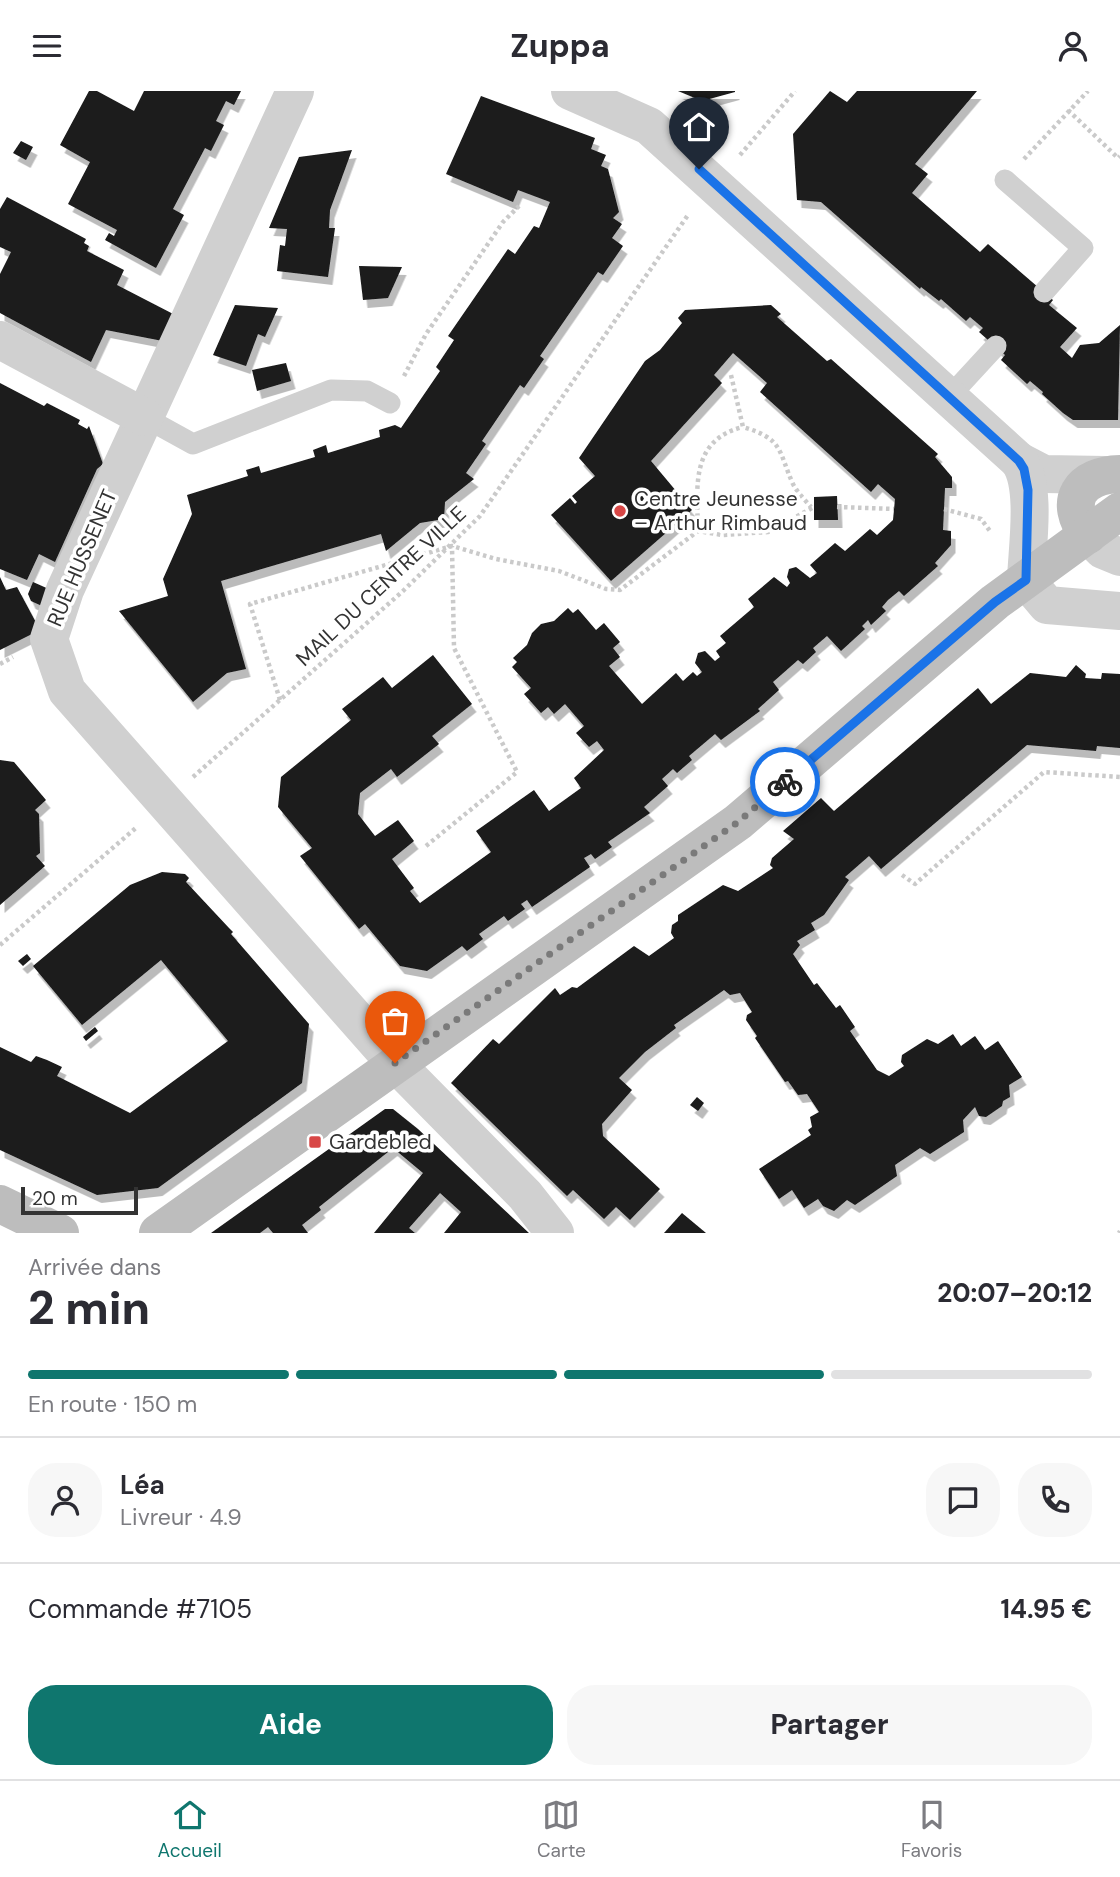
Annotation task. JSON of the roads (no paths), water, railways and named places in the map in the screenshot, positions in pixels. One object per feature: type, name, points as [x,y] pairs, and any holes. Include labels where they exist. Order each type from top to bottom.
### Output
[{"type":"main road","points":[[1088,535],[1077,516],[1077,496],[1089,482],[1113,474]]},
{"type":"main road","points":[[158,1233],[738,822],[995,602],[1120,511]]},
{"type":"main road","points":[[0,1203],[60,1233]]},
{"type":"street","name":"RUE HUSSENET","points":[[295,91],[65,590],[48,639],[67,691],[395,1063],[525,1195],[555,1233]]},
{"type":"street","points":[[570,91],[649,126],[1019,461],[1044,474],[1113,474]]},
{"type":"street","points":[[0,340],[144,417]]},
{"type":"street","points":[[1019,461],[1024,469],[1028,490],[1026,580],[1048,605],[1120,611]]},
{"type":"street","points":[[1088,535],[1103,550],[1120,557]]},
{"type":"lane","points":[[1005,180],[1083,248],[1044,292]]},
{"type":"lane","points":[[949,397],[996,346]]},
{"type":"lane","points":[[144,417],[193,444],[331,390],[367,391],[390,403]]},
{"type":"place","name":"Centre Jeunesse – Arthur Rimbaud","points":[[620,511]]},
{"type":"place","name":"Gardebled","points":[[315,1142]]}]
